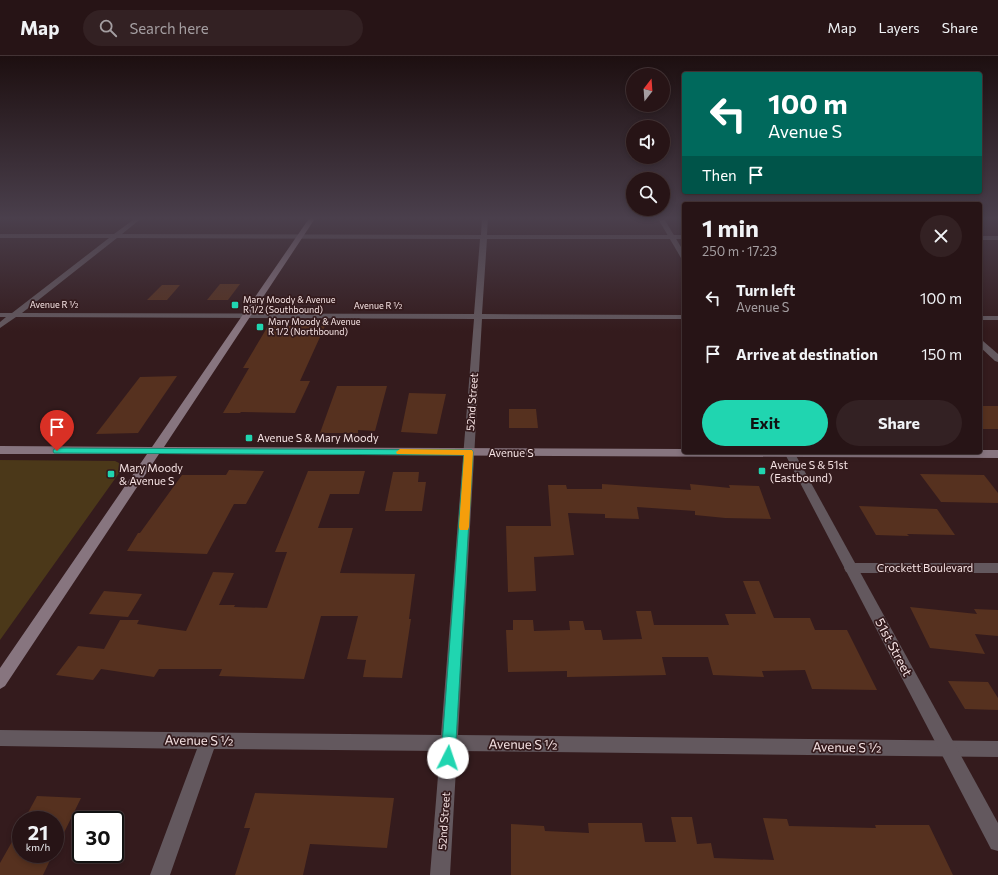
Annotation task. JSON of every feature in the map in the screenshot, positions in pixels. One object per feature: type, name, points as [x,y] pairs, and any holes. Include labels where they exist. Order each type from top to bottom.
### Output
[{"type":"main road","points":[[0,681],[287,255]]},
{"type":"main road","name":"Avenue S","points":[[0,450],[682,453]]},
{"type":"main road","name":"Avenue S","points":[[982,454],[998,454]]},
{"type":"street","points":[[0,326],[90,255]]},
{"type":"street","name":"52nd Street","points":[[440,875],[483,255]]},
{"type":"street","name":"Avenue R ½","points":[[0,315],[682,317]]},
{"type":"street","points":[[982,318],[998,318]]},
{"type":"street","points":[[982,345],[998,359]]},
{"type":"street","name":"51st Street","points":[[791,454],[998,842]]},
{"type":"street","name":"Crockett Boulevard","points":[[851,568],[998,568]]},
{"type":"street","name":"Avenue S ½","points":[[0,738],[998,749]]},
{"type":"street","points":[[160,875],[209,740]]},
{"type":"shaded area","points":[[0,460],[115,461],[121,464],[122,469],[0,640]]},
{"type":"building","points":[[220,284],[240,284],[228,300],[207,300]]},
{"type":"building","points":[[162,285],[180,285],[167,300],[147,300]]},
{"type":"building","points":[[268,326],[325,326],[300,381],[310,381],[295,413],[223,413],[249,368],[243,368]]},
{"type":"building","points":[[177,376],[138,433],[96,434],[140,377]]},
{"type":"building","points":[[337,386],[387,386],[375,431],[358,430],[358,433],[320,433]]},
{"type":"building","points":[[409,393],[446,394],[437,434],[401,432]]},
{"type":"building","points":[[982,406],[998,406],[998,429],[982,429]]},
{"type":"building","points":[[509,409],[536,409],[538,428],[509,428]]},
{"type":"building","points":[[229,470],[264,471],[246,504],[234,504],[207,554],[127,551],[138,533],[140,533],[182,475],[226,475]]},
{"type":"building","points":[[308,471],[365,471],[359,494],[330,494],[318,528],[353,528],[340,573],[415,574],[409,619],[411,619],[402,678],[363,677],[366,660],[347,659],[358,616],[321,616],[304,679],[219,676],[222,669],[159,669],[154,677],[101,669],[93,680],[56,675],[78,646],[104,649],[120,620],[139,620],[137,624],[186,631],[213,572],[234,573],[219,605],[267,608],[287,552],[275,552]]},
{"type":"building","points":[[393,472],[419,472],[418,482],[426,482],[422,511],[385,511]]},
{"type":"building","points":[[920,474],[984,475],[998,493],[998,503],[941,502]]},
{"type":"building","points":[[602,484],[691,490],[690,484],[730,488],[729,485],[759,486],[771,519],[725,518],[695,515],[695,511],[637,507],[639,519],[605,518],[605,514],[568,513],[574,555],[534,557],[536,591],[508,592],[506,526],[551,526],[548,485],[566,485],[567,489],[602,489]]},
{"type":"building","points":[[859,506],[937,509],[955,535],[876,535]]},
{"type":"building","points":[[743,581],[759,581],[774,618],[810,618],[815,630],[847,630],[877,690],[812,689],[805,670],[762,671],[764,677],[713,675],[708,657],[662,657],[666,675],[567,677],[567,671],[508,672],[506,630],[513,630],[513,620],[533,620],[534,631],[570,630],[569,621],[583,621],[585,630],[601,630],[603,640],[642,639],[636,611],[651,611],[654,625],[729,625],[725,614],[756,614]]},
{"type":"building","points":[[104,591],[142,594],[128,617],[89,614]]},
{"type":"building","points":[[910,607],[977,614],[974,609],[998,610],[998,636],[975,634],[985,654],[930,648]]},
{"type":"building","points":[[948,681],[988,682],[998,698],[998,710],[965,709]]},
{"type":"building","points":[[255,793],[394,798],[387,848],[310,844],[303,875],[235,875],[250,828],[244,828]]},
{"type":"building","points":[[37,796],[81,798],[75,811],[72,811],[72,816],[64,833],[64,811],[29,811]]},
{"type":"building","points":[[671,817],[692,817],[697,844],[711,843],[714,858],[774,860],[763,818],[787,819],[789,826],[876,828],[875,825],[929,825],[953,875],[511,875],[511,824],[544,826],[545,831],[589,833],[588,823],[642,823],[645,842],[676,842]]},
{"type":"building","points":[[12,842],[12,863],[49,863],[43,875],[0,875],[0,863]]},
{"type":"slow traffic","points":[[400,452],[469,452],[464,527]]},
{"type":"place","name":"Mary Moody & Avenue R 1/2 (Southbound)","points":[[235,305]]},
{"type":"place","name":"Mary Moody & Avenue R 1/2 (Northbound)","points":[[260,327]]},
{"type":"place","name":"Avenue S & Mary Moody","points":[[249,438]]},
{"type":"place","name":"Avenue S & 51st (Eastbound)","points":[[762,471]]},
{"type":"place","name":"Mary Moody & Avenue S","points":[[111,474]]},
{"type":"route","points":[[57,451],[469,452],[448,758]]}]
